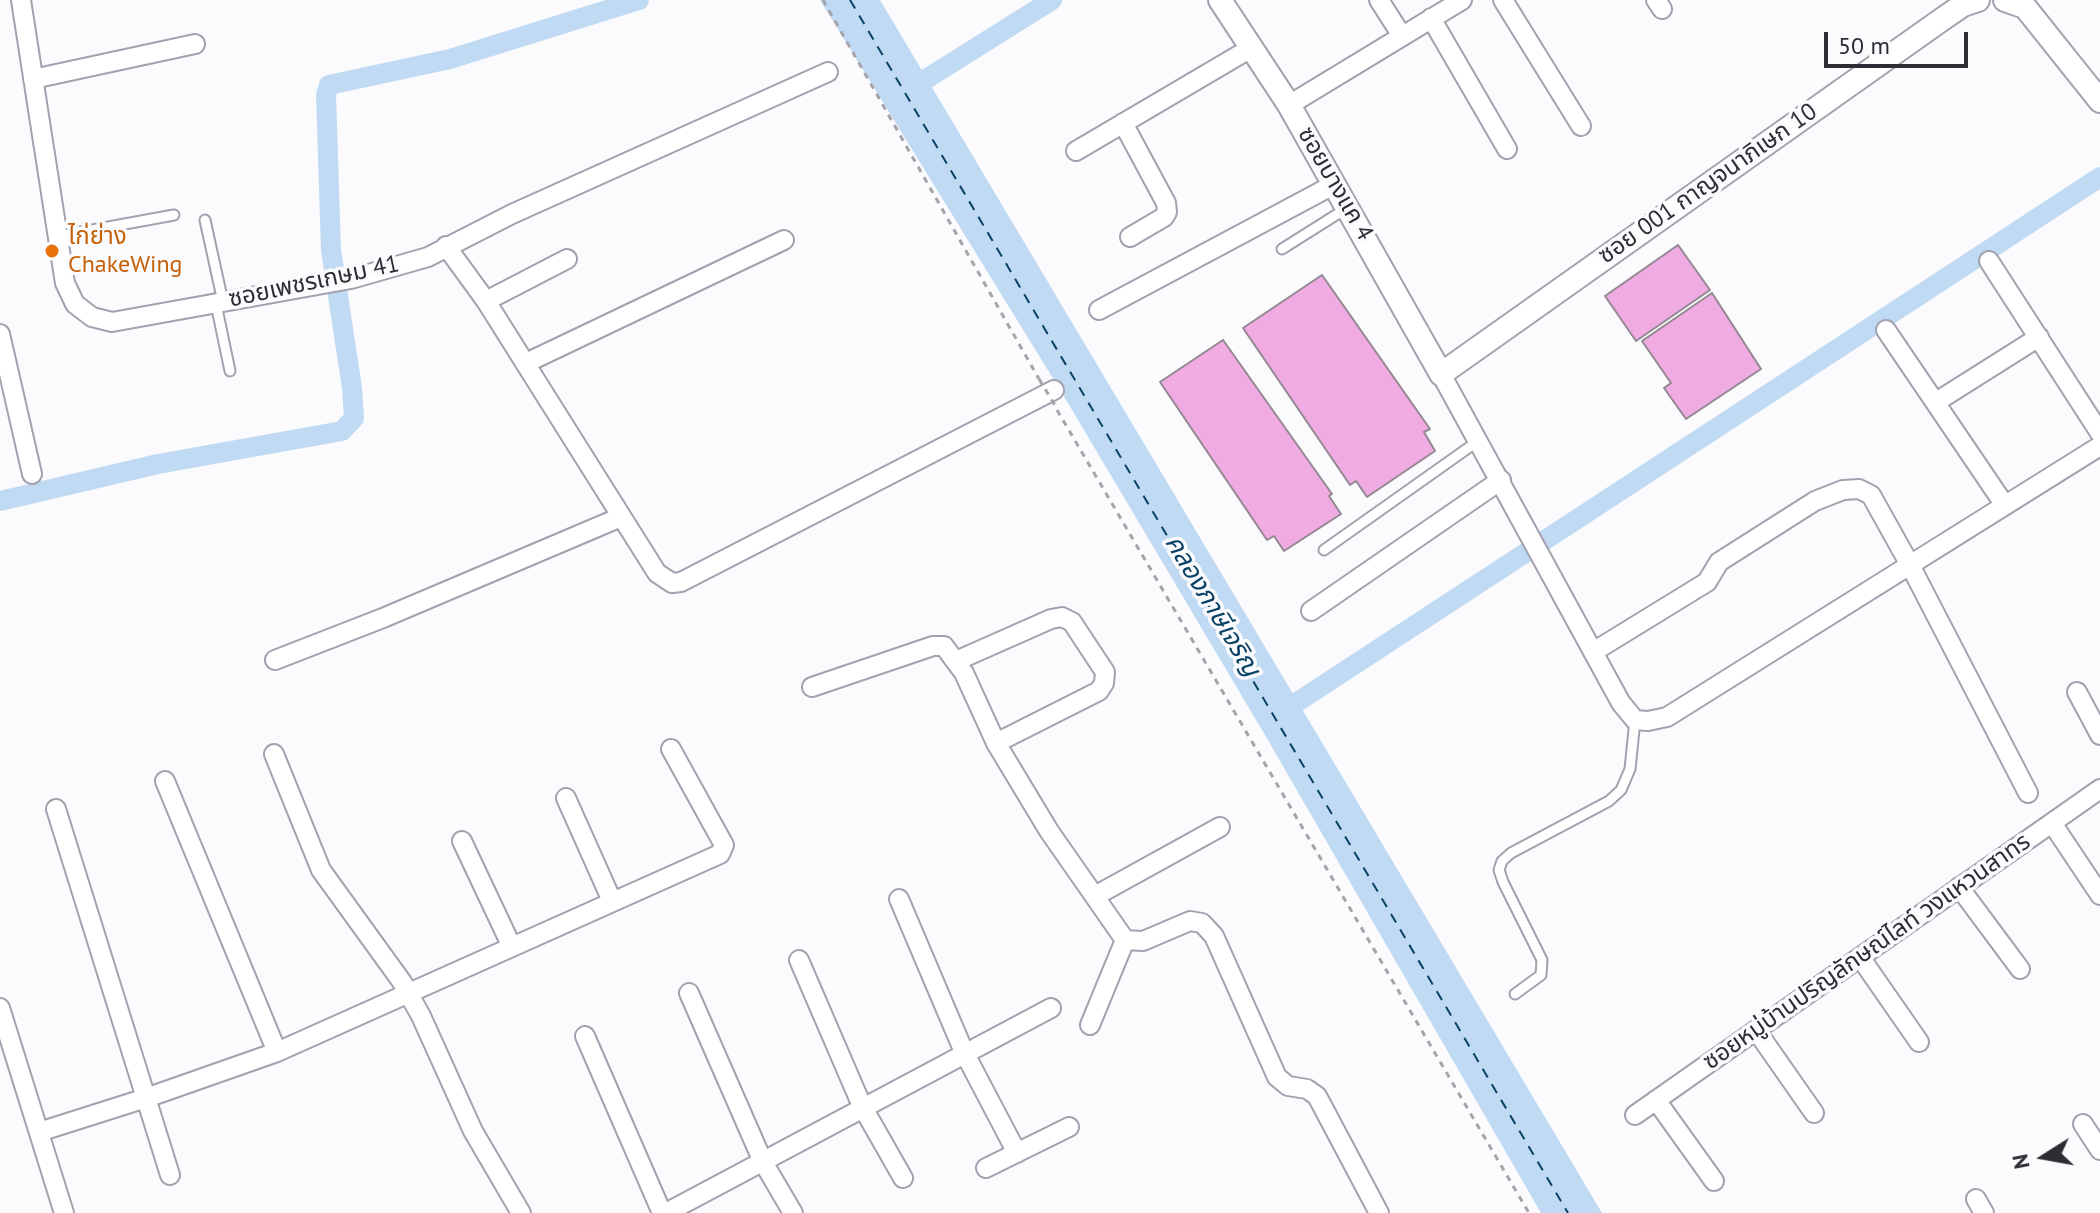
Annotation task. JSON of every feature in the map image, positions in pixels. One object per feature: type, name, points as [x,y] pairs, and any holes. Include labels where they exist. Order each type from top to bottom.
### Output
[{"type":"street","name":"ซอยเพชรเกษม 41","points":[[21,0],[65,283],[75,304],[92,317],[112,322],[318,286],[428,257],[527,207],[828,72]]},
{"type":"street","points":[[1379,0],[1402,36]]},
{"type":"street","points":[[1289,105],[1462,0]]},
{"type":"street","points":[[1503,0],[1581,126]]},
{"type":"street","name":"ซอย 001 กาญจนาภิเษก 10","points":[[1441,374],[1931,27],[1963,5],[1978,0]]},
{"type":"street","points":[[2005,0],[2025,7],[2100,101]]},
{"type":"street","name":"ซอยบางแค 4","points":[[1222,1],[1289,105],[1441,374]]},
{"type":"street","points":[[1431,18],[1507,149]]},
{"type":"street","points":[[33,79],[195,44]]},
{"type":"street","points":[[1076,151],[1251,48]]},
{"type":"street","points":[[1123,123],[1166,203],[1167,212],[1164,217],[1130,237]]},
{"type":"street","points":[[1099,310],[1335,184]]},
{"type":"street","points":[[526,363],[784,240]]},
{"type":"street","points":[[446,246],[486,301],[657,573],[672,583],[681,582],[1050,392]]},
{"type":"street","points":[[486,301],[567,259]]},
{"type":"street","points":[[1989,261],[2100,433]]},
{"type":"street","points":[[1886,330],[2004,504]]},
{"type":"street","points":[[1936,402],[2039,337]]},
{"type":"street","points":[[1,338],[32,474]]},
{"type":"street","points":[[1441,374],[1621,703],[1635,720],[1667,717],[2100,446]]},
{"type":"street","points":[[1311,611],[1501,480]]},
{"type":"street","points":[[1593,652],[1707,582],[1719,562],[1815,501],[1843,490],[1859,489],[1871,495],[1910,565],[2028,793]]},
{"type":"street","points":[[275,660],[383,618],[621,517]]},
{"type":"street","points":[[956,661],[1062,617],[1072,622],[1105,672],[1099,691],[996,743]]},
{"type":"street","points":[[812,687],[933,646],[944,646],[956,661],[996,743],[1049,831],[1125,940]]},
{"type":"street","points":[[2077,692],[2100,735]]},
{"type":"street","points":[[39,1132],[277,1052],[720,854],[724,845],[671,749]]},
{"type":"street","points":[[274,754],[321,870],[409,994],[473,1131],[521,1213]]},
{"type":"street","points":[[165,781],[277,1052]]},
{"type":"street","name":"ซอยหมู่บ้านปริญลักษณ์ไลท์ วงแหวนสาทร","points":[[1635,1115],[2100,789]]},
{"type":"street","points":[[566,798],[612,901]]},
{"type":"street","points":[[56,809],[170,1175]]},
{"type":"street","points":[[2052,823],[2100,895]]},
{"type":"street","points":[[1095,896],[1220,827]]},
{"type":"street","points":[[462,841],[511,945]]},
{"type":"street","points":[[1959,887],[2020,969]]},
{"type":"street","points":[[899,899],[964,1052],[1017,1153]]},
{"type":"street","points":[[1125,940],[1143,941],[1190,921],[1202,923],[1214,936],[1277,1077],[1288,1086],[1307,1089],[1317,1096],[1379,1213]]},
{"type":"street","points":[[1090,1025],[1125,940]]},
{"type":"street","points":[[1860,957],[1919,1042]]},
{"type":"street","points":[[799,960],[862,1106],[903,1178]]},
{"type":"street","points":[[689,993],[763,1162],[793,1213]]},
{"type":"street","points":[[0,1008],[64,1213]]},
{"type":"street","points":[[585,1036],[664,1213],[1051,1008]]},
{"type":"street","points":[[1756,1030],[1814,1113]]},
{"type":"street","points":[[1656,1100],[1714,1181]]},
{"type":"street","points":[[2083,1124],[2100,1150]]},
{"type":"street","points":[[986,1168],[1069,1127]]},
{"type":"lane","points":[[1282,249],[1348,208]]},
{"type":"lane","points":[[59,236],[174,215]]},
{"type":"lane","points":[[205,220],[230,371]]},
{"type":"lane","points":[[1324,550],[1479,441]]},
{"type":"lane","points":[[1515,994],[1541,975],[1542,960],[1503,882],[1499,870],[1502,861],[1511,853],[1609,801],[1621,790],[1630,769],[1635,720]]},
{"type":"path","points":[[823,0],[1529,1213]]},
{"type":"water","name":"คลองภาษีเจริญ","points":[[820,0],[880,0],[1602,1213],[1541,1213],[1265,735],[1062,393]]},
{"type":"building","points":[[1678,245],[1710,290],[1636,341],[1605,296]]},
{"type":"building","points":[[1322,275],[1430,429],[1424,432],[1435,451],[1367,497],[1356,481],[1350,485],[1243,328]]},
{"type":"building","points":[[1712,293],[1761,369],[1686,419],[1664,388],[1671,383],[1642,341]]},
{"type":"building","points":[[1223,340],[1332,494],[1329,496],[1341,514],[1284,551],[1274,536],[1267,540],[1160,382]]},
{"type":"waterway","points":[[0,501],[158,464],[342,431],[354,418],[331,250],[326,95],[329,85],[450,59],[639,0]]},
{"type":"waterway","points":[[907,91],[1052,0]]},
{"type":"waterway","points":[[1279,714],[2100,177]]},
{"type":"ferry route","points":[[850,0],[1568,1213]]},
{"type":"place","name":"ไก่ย่าง ChakeWing","points":[[52,251]]}]
